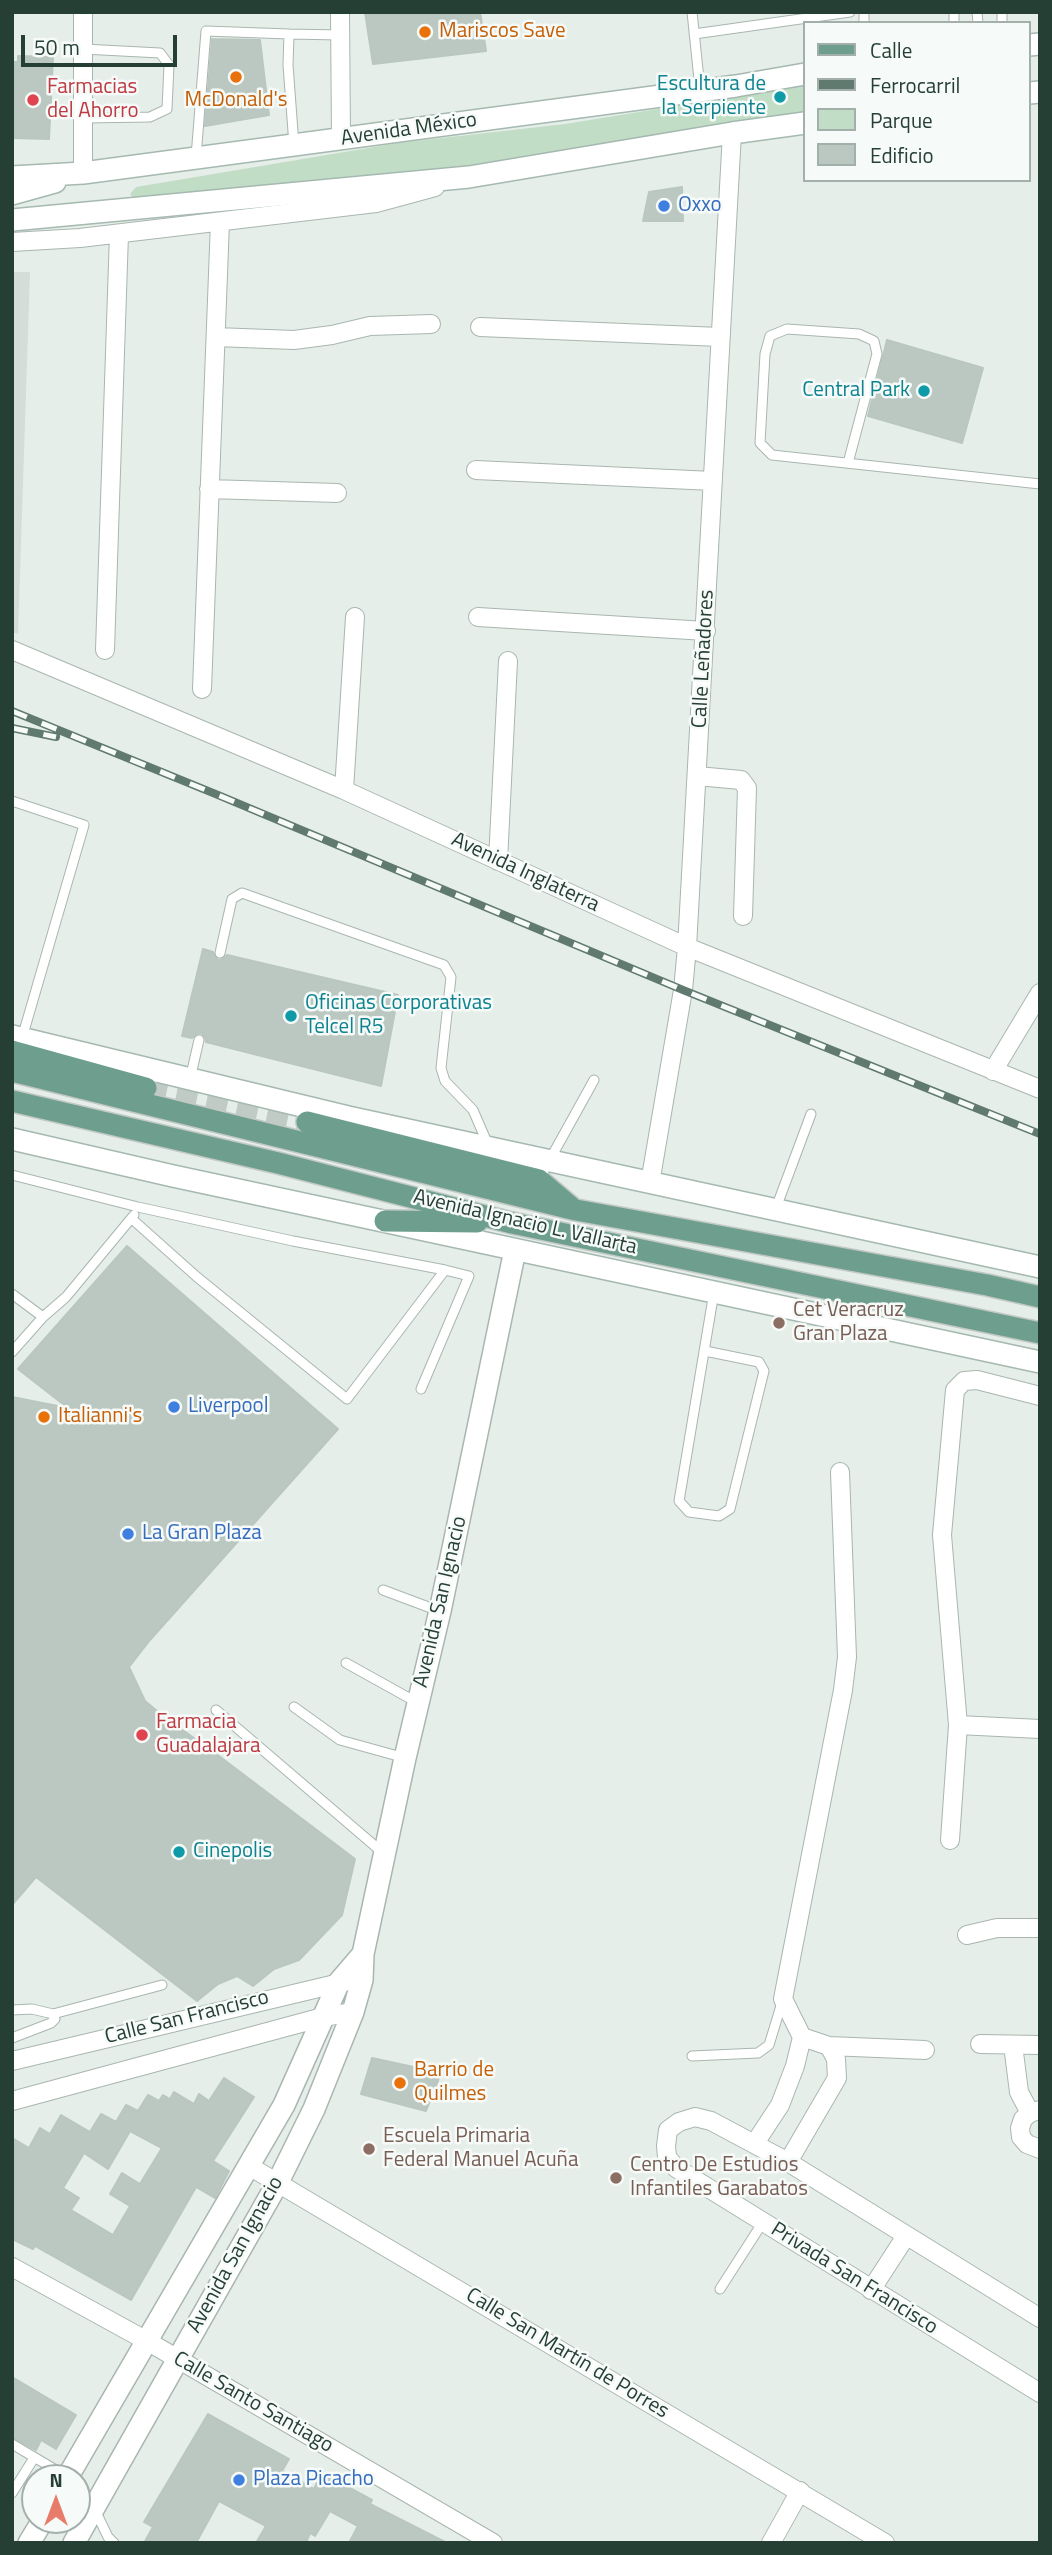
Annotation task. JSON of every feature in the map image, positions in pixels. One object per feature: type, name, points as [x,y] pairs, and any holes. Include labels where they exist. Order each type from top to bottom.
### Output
[{"type":"main road","name":"Avenida México","points":[[12,177],[83,173],[700,91],[804,74]]},
{"type":"main road","points":[[12,220],[469,177],[804,123]]},
{"type":"main road","points":[[12,194],[83,173]]},
{"type":"main road","points":[[16,1042],[146,1088]]},
{"type":"main road","name":"Avenida Ignacio L. Vallarta","points":[[16,1042],[490,1148],[539,1180],[576,1210],[1040,1297]]},
{"type":"main road","name":"Avenida Ignacio L. Vallarta","points":[[12,1071],[539,1180],[650,1183],[1040,1267]]},
{"type":"main road","name":"Avenida Ignacio L. Vallarta","points":[[12,1101],[278,1163],[512,1223],[1040,1332]]},
{"type":"main road","points":[[307,1122],[539,1180]]},
{"type":"main road","name":"Avenida Ignacio L. Vallarta","points":[[12,1139],[1040,1362]]},
{"type":"main road","points":[[385,1221],[512,1223]]},
{"type":"main road","name":"Avenida San Ignacio","points":[[74,2543],[277,2184],[314,2109],[353,2012],[362,1980],[363,1954],[384,1854],[440,1611],[515,1250]]},
{"type":"main road","name":"Avenida San Ignacio","points":[[76,2464],[284,2105],[339,1982],[363,1954]]},
{"type":"main road","points":[[12,2538],[21,2543]]},
{"type":"street","points":[[83,12],[83,173]]},
{"type":"street","points":[[340,12],[341,139]]},
{"type":"street","name":"Calle Leñadores","points":[[650,1183],[683,990],[687,947],[732,133]]},
{"type":"street","points":[[12,242],[80,239],[376,203],[469,177]]},
{"type":"street","points":[[202,689],[220,222]]},
{"type":"street","points":[[105,650],[118,234]]},
{"type":"street","points":[[216,337],[293,340],[370,326],[431,324]]},
{"type":"street","points":[[480,327],[720,337]]},
{"type":"street","points":[[476,470],[713,481]]},
{"type":"street","points":[[209,489],[337,493]]},
{"type":"street","points":[[344,790],[355,617]]},
{"type":"street","points":[[478,617],[706,631]]},
{"type":"street","name":"Avenida Inglaterra","points":[[12,650],[344,790],[687,947],[1040,1089]]},
{"type":"street","points":[[498,861],[508,662]]},
{"type":"street","points":[[697,776],[741,780],[747,788],[743,916]]},
{"type":"street","points":[[993,1071],[1040,993]]},
{"type":"street","points":[[950,1840],[958,1725],[942,1535],[955,1390],[964,1381],[977,1380],[1040,1396]]},
{"type":"street","points":[[755,2143],[780,2105],[795,2066],[802,2037],[783,1998],[846,1668],[840,1472]]},
{"type":"street","points":[[958,1725],[1040,1728]]},
{"type":"street","points":[[967,1935],[997,1928],[1040,1928]]},
{"type":"street","name":"Calle San Francisco","points":[[12,2061],[339,1982],[362,1980]]},
{"type":"street","name":"Calle San Francisco","points":[[12,2101],[323,2017],[353,2012]]},
{"type":"street","points":[[802,2037],[829,2046],[925,2050]]},
{"type":"street","points":[[981,2044],[1040,2045]]},
{"type":"street","points":[[1013,2045],[1019,2092],[1035,2111],[1023,2119],[1021,2137],[1027,2144],[1040,2149]]},
{"type":"street","points":[[788,2162],[837,2078],[836,2059],[829,2046]]},
{"type":"street","name":"Privada San Francisco","points":[[1040,2318],[755,2143],[711,2121],[695,2117],[678,2122],[668,2130],[667,2157],[676,2168],[1040,2393]]},
{"type":"street","name":"Calle San Martín de Porres","points":[[249,2166],[886,2543]]},
{"type":"street","points":[[871,2290],[906,2235]]},
{"type":"street","name":"Calle Santo Santiago","points":[[12,2267],[178,2359],[493,2543]]},
{"type":"street","points":[[771,2543],[800,2491]]},
{"type":"lane","points":[[692,12],[700,91]]},
{"type":"lane","points":[[694,34],[849,12]]},
{"type":"lane","points":[[196,158],[206,31],[340,35]]},
{"type":"lane","points":[[289,34],[288,65],[293,145]]},
{"type":"lane","points":[[83,49],[160,52],[169,65],[167,109],[150,117],[84,118]]},
{"type":"lane","points":[[848,463],[877,354],[874,341],[859,334],[787,329],[770,337],[765,354],[760,443],[772,456],[1040,484]]},
{"type":"lane","points":[[12,801],[84,825],[16,1042]]},
{"type":"lane","points":[[220,953],[232,899],[242,893],[444,965],[451,977],[441,1069],[445,1081],[473,1110],[490,1148]]},
{"type":"lane","points":[[190,1079],[199,1040]]},
{"type":"lane","points":[[539,1180],[594,1080]]},
{"type":"lane","points":[[776,1210],[811,1114]]},
{"type":"lane","points":[[12,1175],[138,1207],[469,1276],[421,1389]]},
{"type":"lane","points":[[12,1352],[43,1317],[66,1297],[132,1219],[138,1207]]},
{"type":"lane","points":[[132,1219],[197,1277],[347,1399],[445,1270]]},
{"type":"lane","points":[[705,1351],[759,1362],[764,1371],[730,1509],[719,1516],[689,1512],[678,1501],[714,1292]]},
{"type":"lane","points":[[12,1294],[43,1317]]},
{"type":"lane","points":[[383,1590],[440,1611]]},
{"type":"lane","points":[[346,1663],[418,1703]]},
{"type":"lane","points":[[295,1707],[340,1741],[405,1758]]},
{"type":"lane","points":[[216,1710],[384,1854]]},
{"type":"lane","points":[[12,2010],[32,2009],[53,2014],[162,1985]]},
{"type":"lane","points":[[692,2056],[758,2053],[769,2045],[783,1998]]},
{"type":"lane","points":[[12,2038],[51,2023],[55,2018],[53,2014]]},
{"type":"lane","points":[[720,2289],[763,2222]]},
{"type":"lane","points":[[12,2444],[45,2464]]},
{"type":"lane","points":[[12,2493],[34,2458]]},
{"type":"lane","points":[[94,2508],[108,2537],[114,2543]]},
{"type":"shaded area","points":[[12,272],[30,272],[18,634],[12,632]]},
{"type":"green space","points":[[804,85],[804,119],[572,156],[138,204],[130,194],[136,187],[398,143],[565,124]]},
{"type":"building","name":"Mariscos Save","points":[[365,12],[480,12],[486,51],[373,64]]},
{"type":"building","name":"McDonald's","points":[[212,39],[260,40],[269,115],[205,126]]},
{"type":"building","name":"Farmacias del Ahorro","points":[[18,56],[53,57],[49,139],[12,138],[12,62],[18,62]]},
{"type":"building","name":"Oxxo","points":[[682,187],[683,221],[643,221],[649,192]]},
{"type":"building","name":"Central Park","points":[[887,340],[983,368],[962,443],[868,416]]},
{"type":"building","name":"Oficinas Corporativas Telcel R5","points":[[203,949],[213,952],[218,960],[227,955],[398,995],[381,1086],[206,1042],[201,1033],[192,1038],[182,1036]]},
{"type":"building","name":"La Gran Plaza","points":[[127,1246],[338,1429],[129,1667],[145,1701],[355,1859],[342,1915],[299,1960],[274,1969],[253,1986],[237,1976],[218,1984],[197,2001],[36,1877],[12,1905],[12,1397],[68,1408],[18,1369]]},
{"type":"building","name":"Barrio de Quilmes","points":[[372,2058],[441,2073],[426,2111],[361,2094]]},
{"type":"building","points":[[224,2078],[254,2097],[213,2161],[229,2171],[215,2198],[196,2187],[131,2300],[35,2246],[33,2249],[12,2239],[12,2138],[29,2148],[40,2128],[50,2134],[61,2115],[90,2132],[101,2114],[116,2122],[126,2105],[138,2111],[148,2095],[159,2101],[163,2095],[170,2099],[174,2092],[194,2104],[199,2094],[209,2101]],"holes":[[[130,2131],[162,2148],[140,2184],[122,2173],[110,2194],[130,2206],[113,2235],[71,2210],[79,2198],[63,2188],[84,2153],[108,2169]]]},
{"type":"building","points":[[12,2377],[76,2415],[56,2449],[41,2440],[36,2450],[12,2437]]},
{"type":"building","name":"Plaza Picacho","points":[[208,2414],[289,2459],[282,2471],[314,2489],[322,2473],[372,2500],[370,2504],[447,2543],[349,2543],[358,2526],[330,2511],[315,2536],[310,2533],[306,2543],[256,2543],[266,2526],[219,2501],[196,2543],[144,2543],[153,2527],[144,2522]]},
{"type":"tunnel","points":[[146,1088],[307,1122]]},
{"type":"railway","points":[[12,711],[683,990],[1040,1134]]},
{"type":"railway","points":[[12,728],[56,737]]},
{"type":"place","name":"Mariscos Save","points":[[425,32]]},
{"type":"place","name":"McDonald's","points":[[236,77]]},
{"type":"place","name":"Escultura de la Serpiente","points":[[780,97]]},
{"type":"place","name":"Farmacias del Ahorro","points":[[33,100]]},
{"type":"place","name":"Oxxo","points":[[664,206]]},
{"type":"place","name":"Central Park","points":[[924,391]]},
{"type":"place","name":"Oficinas Corporativas Telcel R5","points":[[291,1016]]},
{"type":"place","name":"Cet Veracruz Gran Plaza","points":[[779,1323]]},
{"type":"place","name":"Liverpool","points":[[174,1407]]},
{"type":"place","name":"Italianni's","points":[[44,1417]]},
{"type":"place","name":"La Gran Plaza","points":[[128,1534]]},
{"type":"place","name":"Farmacia Guadalajara","points":[[142,1735]]},
{"type":"place","name":"Cinepolis","points":[[179,1852]]},
{"type":"place","name":"Barrio de Quilmes","points":[[400,2083]]},
{"type":"place","name":"Escuela Primaria Federal Manuel Acuña","points":[[369,2149]]},
{"type":"place","name":"Centro De Estudios Infantiles Garabatos","points":[[616,2178]]},
{"type":"place","name":"Plaza Picacho","points":[[239,2480]]}]
